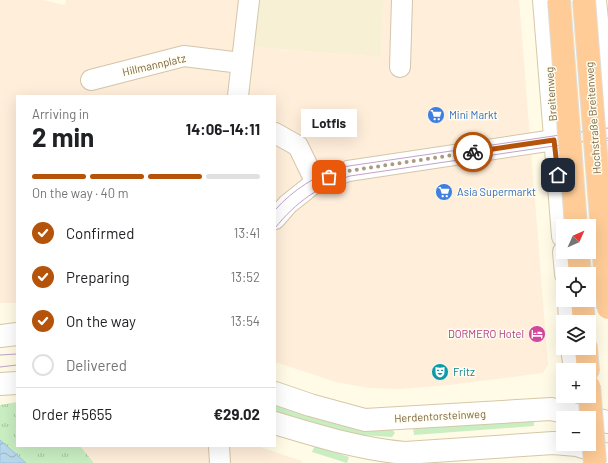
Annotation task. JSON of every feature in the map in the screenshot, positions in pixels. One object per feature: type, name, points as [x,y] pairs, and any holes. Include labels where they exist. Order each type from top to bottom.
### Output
[{"type":"highway","points":[[559,0],[575,219]]},
{"type":"highway","name":"Hochstraße Breitenweg","points":[[584,0],[608,308]]},
{"type":"highway","points":[[592,451],[595,463]]},
{"type":"main road","name":"Breitenweg","points":[[544,0],[561,219]]},
{"type":"main road","points":[[595,0],[608,129]]},
{"type":"main road","points":[[0,336],[16,334]]},
{"type":"main road","points":[[0,384],[16,383]]},
{"type":"main road","name":"Herdentorsteinweg","points":[[276,393],[310,405],[365,420],[551,409],[561,411]]},
{"type":"main road","points":[[402,419],[405,453]]},
{"type":"main road","points":[[276,423],[358,447],[405,453],[556,444]]},
{"type":"main road","points":[[577,451],[608,455]]},
{"type":"street","points":[[238,95],[249,0]]},
{"type":"street","points":[[400,67],[402,0]]},
{"type":"street","name":"Hillmannplatz","points":[[91,80],[184,56],[241,63]]},
{"type":"street","points":[[276,134],[298,146],[316,184]]},
{"type":"street","points":[[276,218],[288,204],[316,184],[348,171],[554,140]]},
{"type":"street","points":[[219,447],[220,463]]},
{"type":"shaded area","points":[[0,0],[43,0],[65,5],[66,0],[253,0],[250,47],[381,57],[383,0],[519,0],[548,365],[543,373],[449,385],[401,389],[369,388],[336,382],[276,362],[276,95],[16,95],[16,303],[0,303]]},
{"type":"shaded area","points":[[253,0],[383,0],[381,57],[250,47]]},
{"type":"shaded area","points":[[81,447],[260,447],[302,461],[302,463],[94,463]]},
{"type":"green space","points":[[16,402],[16,447],[81,447],[94,463],[0,463],[0,405]]},
{"type":"green space","points":[[276,402],[390,427],[395,433],[392,437],[346,434],[276,413]]},
{"type":"green space","points":[[534,418],[534,426],[414,435],[413,427]]},
{"type":"green space","points":[[315,445],[349,457],[347,463],[312,452]]},
{"type":"water","points":[[0,440],[26,463],[0,463]]},
{"type":"tram line","points":[[276,209],[282,202],[306,184],[342,167],[608,128]]},
{"type":"tram line","points":[[276,227],[291,210],[309,196],[328,185],[350,176],[608,138]]},
{"type":"tram line","points":[[0,355],[16,354]]},
{"type":"tram line","points":[[0,367],[16,365]]},
{"type":"way so far","points":[[329,177],[348,171],[473,152]]},
{"type":"place","name":"Mini Markt","points":[[436,115]]},
{"type":"place","name":"Lotfis","points":[[329,177]]},
{"type":"place","name":"Asia Supermarkt","points":[[444,192]]},
{"type":"place","name":"DORMERO Hotel","points":[[537,334]]},
{"type":"place","name":"Fritz","points":[[440,372]]},
{"type":"route","points":[[473,152],[554,140],[558,175]]}]
